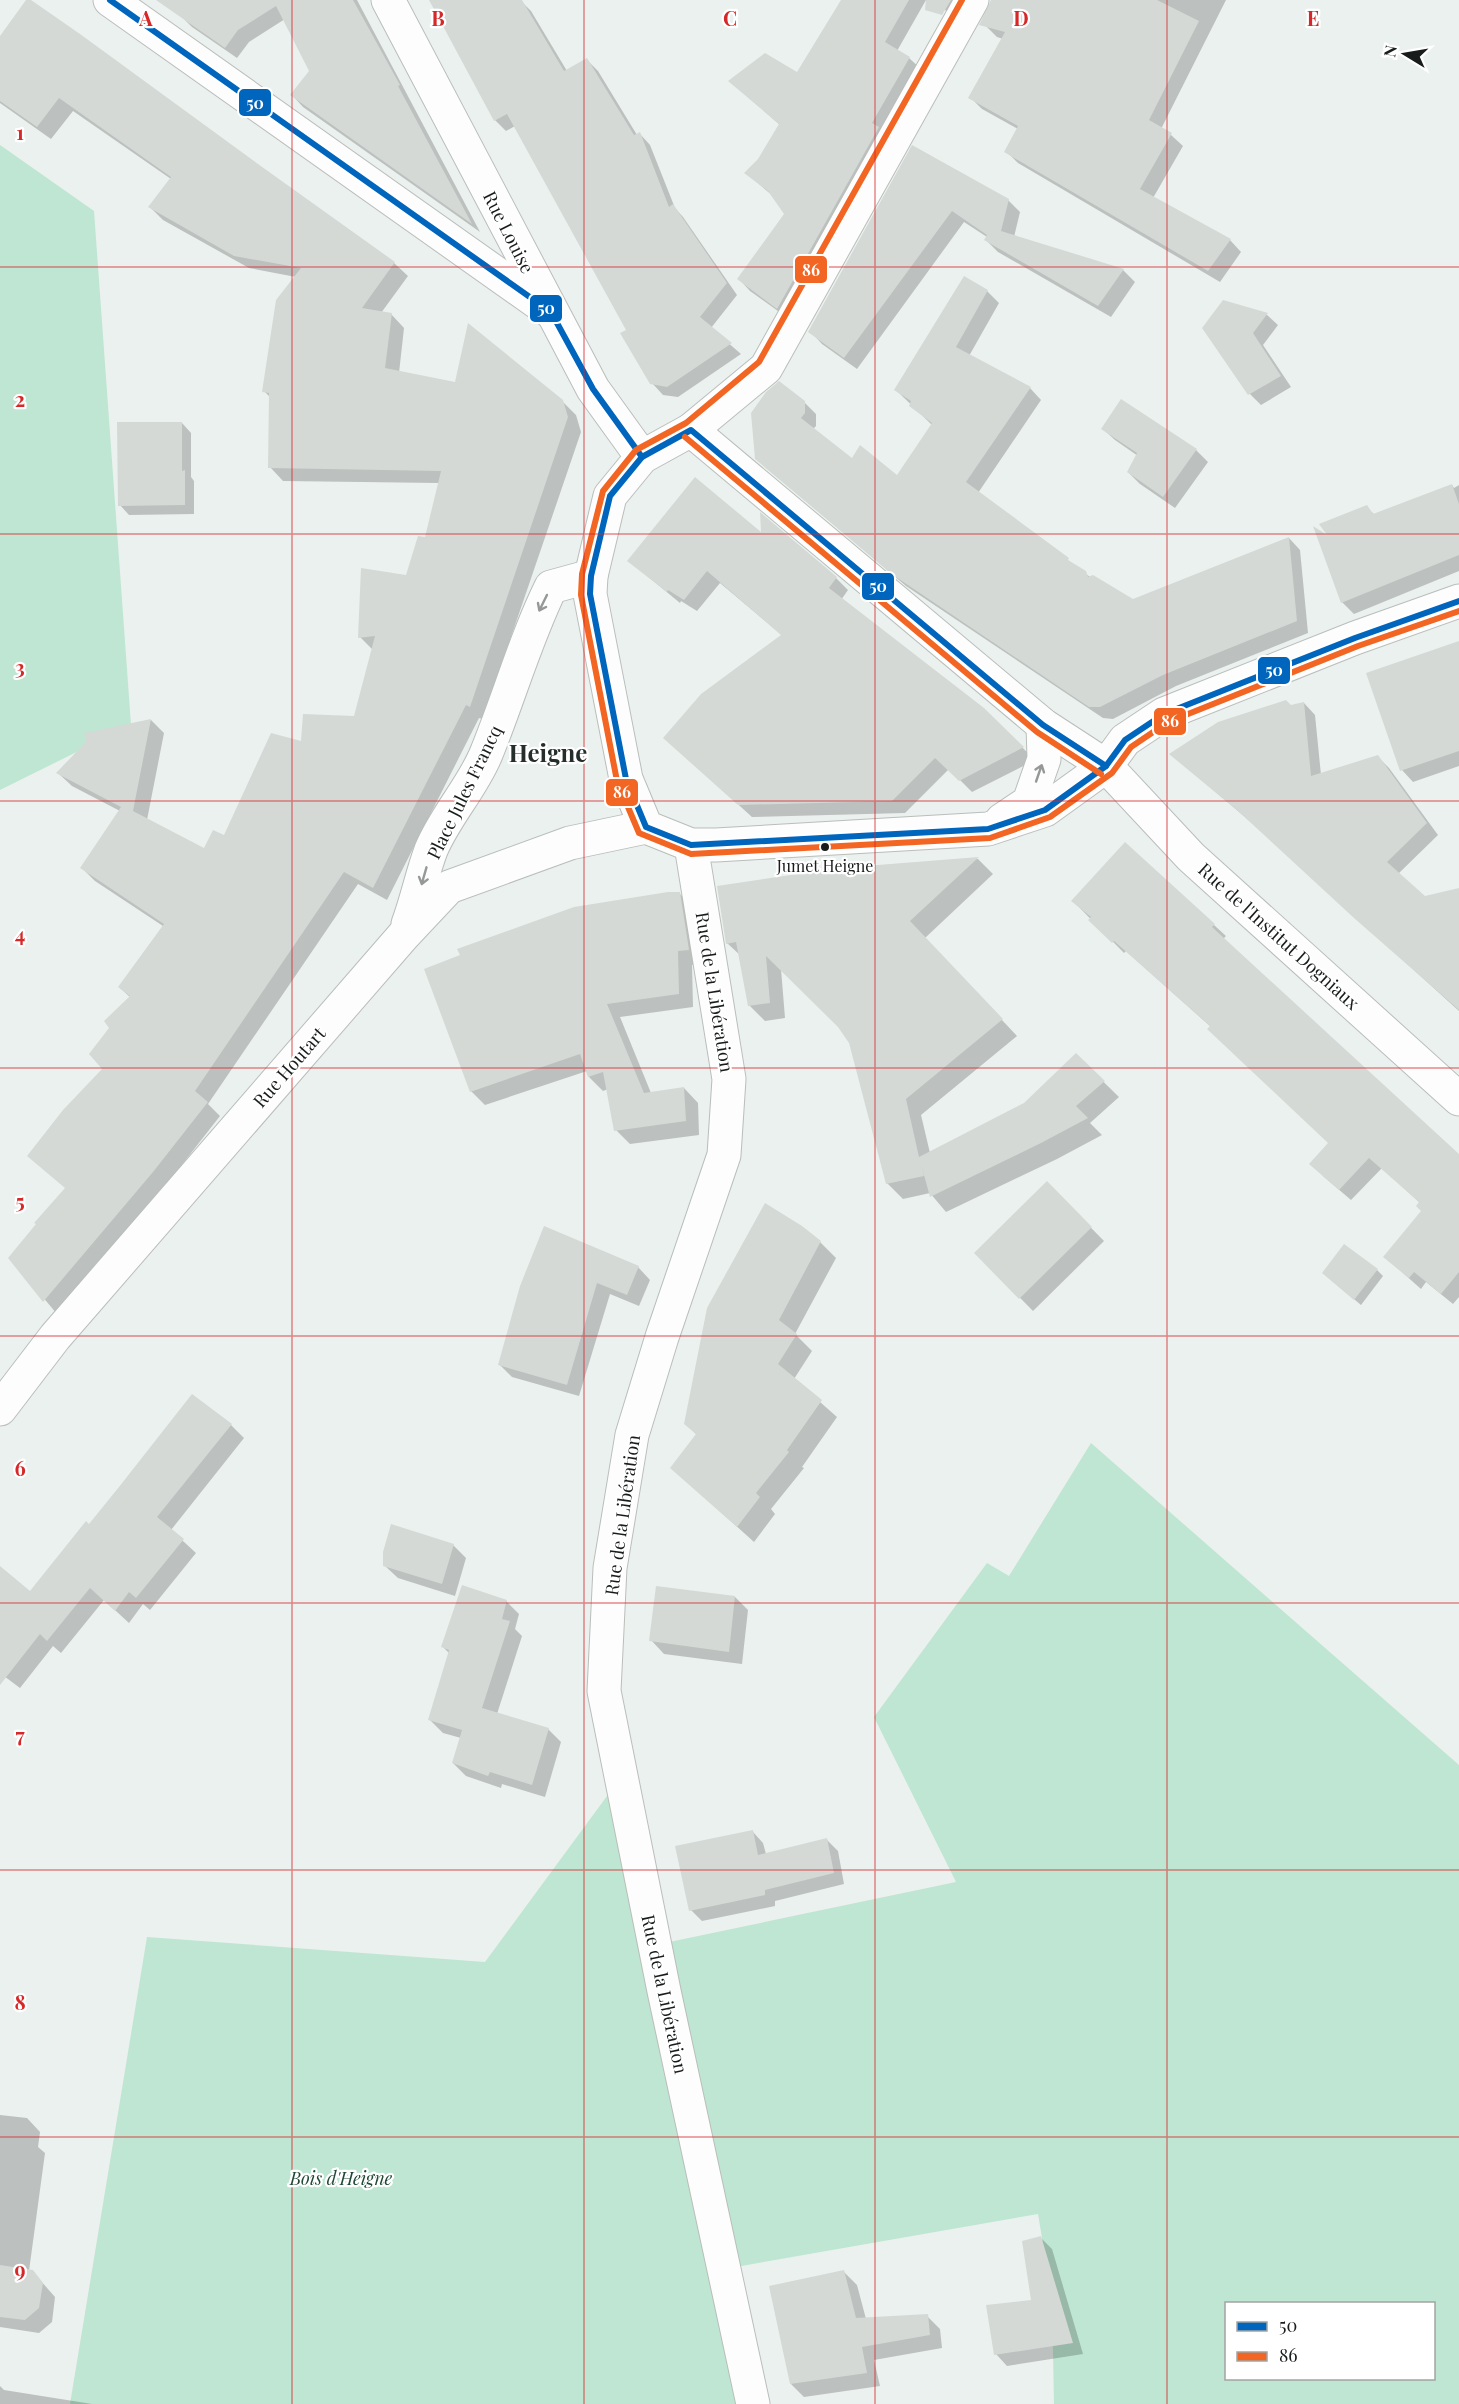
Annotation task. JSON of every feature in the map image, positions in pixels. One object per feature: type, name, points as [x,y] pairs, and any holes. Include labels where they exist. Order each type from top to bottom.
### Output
[{"type":"street","points":[[110,0],[551,312]]},
{"type":"street","name":"Rue Louise","points":[[388,0],[593,389],[642,457]]},
{"type":"street","points":[[972,0],[766,368],[691,430],[642,457],[610,495],[591,576],[590,594],[626,779],[646,827],[691,844],[716,845],[988,829],[1045,810],[1106,766],[1125,740],[1164,714],[1355,638],[1459,601]]},
{"type":"street","name":"Rue de l'Institut Dogniaux","points":[[691,430],[1043,725],[1106,766],[1191,857],[1459,1099]]},
{"type":"street","name":"Place Jules Francq","points":[[403,936],[417,902],[432,849],[484,758],[511,692],[533,624],[551,587],[591,576]]},
{"type":"street","points":[[988,829],[1029,802],[1044,759],[1043,725]]},
{"type":"street","name":"Rue Houtart","points":[[0,1409],[63,1328],[403,936],[449,887],[570,843],[646,827]]},
{"type":"street","name":"Rue de la Libération","points":[[691,844],[729,1079],[724,1155],[662,1337],[632,1435],[610,1568],[604,1691],[661,1979],[753,2404]]},
{"type":"green space","points":[[0,145],[94,211],[131,725],[0,790]]},
{"type":"green space","name":"Bois d'Heigne","points":[[1091,1443],[1459,1765],[1459,2404],[1054,2404],[1052,2297],[1038,2214],[724,2269],[753,2404],[70,2404],[147,1937],[485,1962],[621,1777],[655,1945],[956,1882],[874,1717],[987,1563],[1009,1576]]},
{"type":"building","points":[[26,0],[31,0],[80,34],[395,262],[362,308],[392,313],[385,368],[455,382],[468,323],[563,400],[568,417],[470,707],[466,705],[373,888],[344,872],[195,1091],[208,1102],[153,1172],[43,1302],[8,1258],[36,1224],[34,1223],[65,1188],[27,1156],[63,1110],[102,1069],[89,1054],[109,1028],[104,1021],[130,996],[118,987],[164,924],[80,868],[121,807],[56,773],[86,742],[84,733],[151,719],[133,811],[204,848],[213,830],[224,835],[271,733],[301,741],[303,714],[354,716],[375,636],[358,638],[361,568],[406,575],[418,536],[425,537],[441,471],[268,468],[269,393],[262,392],[276,300],[301,268],[234,256],[148,207],[171,177],[59,98],[37,127],[0,101],[0,36]]},
{"type":"building","points":[[156,0],[353,0],[472,224],[290,95],[309,71],[276,6],[238,30],[225,48]]},
{"type":"building","points":[[429,0],[522,0],[564,71],[587,58],[634,135],[640,132],[669,207],[673,204],[727,283],[700,317],[732,343],[667,387],[650,384],[620,333],[626,330],[507,114],[494,121]]},
{"type":"building","points":[[841,0],[909,0],[885,42],[910,57],[872,123],[879,127],[777,309],[737,279],[784,214],[768,191],[744,173],[758,159],[779,124],[728,81],[765,53],[797,72]]},
{"type":"building","points":[[926,0],[951,0],[942,15],[925,10]]},
{"type":"building","points":[[991,0],[1157,0],[1199,21],[1149,120],[1172,133],[1140,189],[1231,239],[1208,271],[1004,152],[1018,126],[968,98],[1005,32],[979,25]]},
{"type":"building","points":[[912,145],[1009,199],[1001,231],[1124,269],[1098,306],[984,240],[987,235],[952,211],[844,358],[808,332]]},
{"type":"building","points":[[964,276],[988,290],[956,347],[1031,387],[966,482],[1069,558],[1068,560],[1086,571],[1088,577],[1093,575],[1133,599],[1289,537],[1297,621],[1163,675],[1100,707],[1089,707],[893,575],[755,459],[751,413],[766,392],[779,381],[805,401],[805,413],[801,418],[852,458],[860,445],[897,475],[932,423],[909,406],[911,401],[894,390]]},
{"type":"building","points":[[1223,300],[1268,313],[1253,333],[1281,376],[1248,395],[1202,328]]},
{"type":"building","points":[[1121,399],[1197,449],[1163,497],[1127,472],[1137,453],[1101,429]]},
{"type":"building","points":[[117,422],[182,422],[185,505],[118,506]]},
{"type":"building","points":[[695,477],[761,532],[760,512],[837,577],[829,588],[984,708],[1024,747],[959,781],[935,758],[892,801],[738,805],[663,738],[701,694],[781,635],[707,571],[684,600],[668,590],[667,592],[627,561]]},
{"type":"building","points":[[1452,484],[1459,504],[1459,555],[1341,603],[1313,526],[1327,535],[1319,524],[1367,505],[1373,514]]},
{"type":"building","points":[[1459,641],[1459,751],[1400,771],[1366,673]]},
{"type":"building","points":[[1286,700],[1291,705],[1304,702],[1311,776],[1378,755],[1427,823],[1387,862],[1425,896],[1459,888],[1459,1010],[1354,918],[1238,811],[1169,754],[1218,722]]},
{"type":"building","points":[[1125,842],[1215,924],[1212,927],[1459,1154],[1459,1272],[1441,1294],[1414,1272],[1409,1278],[1383,1257],[1421,1211],[1416,1206],[1419,1202],[1369,1158],[1339,1190],[1309,1164],[1328,1143],[1207,1029],[1210,1026],[1114,941],[1112,943],[1088,920],[1091,917],[1071,901]]},
{"type":"building","points":[[979,857],[910,921],[1003,1019],[906,1099],[919,1157],[1024,1103],[1076,1053],[1105,1081],[1076,1106],[1088,1118],[930,1197],[921,1164],[924,1176],[886,1184],[849,1043],[838,1027],[766,956],[770,1003],[748,1006],[736,942],[726,944],[717,886],[865,864],[865,866]]},
{"type":"building","points":[[680,892],[689,950],[678,951],[679,994],[607,1004],[644,1093],[684,1087],[686,1121],[614,1131],[603,1072],[588,1077],[580,1054],[470,1092],[424,969],[460,955],[457,949],[574,907]]},
{"type":"building","points":[[1047,1181],[1092,1227],[1019,1299],[974,1253]]},
{"type":"building","points":[[765,1203],[821,1241],[779,1320],[797,1334],[778,1364],[822,1400],[787,1450],[789,1452],[756,1493],[760,1497],[737,1527],[670,1468],[696,1434],[684,1424],[707,1308]]},
{"type":"building","points":[[544,1226],[639,1266],[627,1295],[597,1283],[567,1385],[498,1365],[520,1286]]},
{"type":"building","points":[[1344,1244],[1378,1269],[1354,1300],[1322,1273]]},
{"type":"building","points":[[192,1394],[232,1424],[157,1517],[184,1539],[136,1598],[129,1592],[115,1611],[90,1588],[47,1641],[40,1634],[0,1685],[0,1566],[30,1591],[86,1521],[89,1524]]},
{"type":"building","points":[[391,1524],[454,1544],[442,1584],[383,1566],[383,1552]]},
{"type":"building","points":[[462,1585],[507,1600],[502,1619],[510,1621],[482,1708],[549,1728],[532,1785],[490,1772],[488,1776],[452,1763],[462,1730],[428,1720],[449,1650],[441,1647]]},
{"type":"building","points":[[656,1586],[735,1596],[729,1652],[649,1641]]},
{"type":"building","points":[[753,1830],[758,1855],[827,1838],[834,1873],[765,1890],[765,1895],[689,1911],[675,1846]]},
{"type":"building","points":[[1041,2236],[1073,2343],[994,2355],[986,2305],[1031,2300],[1022,2241]]},
{"type":"building","points":[[0,2265],[33,2270],[43,2283],[39,2308],[25,2320],[0,2317]]},
{"type":"building","points":[[844,2270],[856,2318],[928,2314],[930,2335],[862,2347],[867,2373],[790,2384],[769,2286]]},
{"type":"transit line","name":"50","points":[[110,0],[551,312],[593,389],[642,457]]},
{"type":"transit line","name":"86","points":[[962,0],[759,362],[686,423],[636,450],[603,491],[582,574],[581,595],[617,781],[639,833],[691,854],[990,838],[1050,817],[1112,773],[1131,747],[1168,722],[1358,646],[1459,611]]},
{"type":"transit line","name":"50","points":[[691,430],[1043,725],[1106,766],[1045,810],[988,829],[691,845],[646,827],[626,779],[590,594],[591,576],[610,496],[642,457],[691,430]]},
{"type":"transit line","name":"86","points":[[685,437],[1037,732],[1101,774]]},
{"type":"transit line","name":"50","points":[[1106,766],[1125,740],[1164,714],[1355,638],[1459,601]]},
{"type":"place","name":"Jumet Heigne","points":[[825,847]]},
{"type":"district","name":"Heigne","points":[[548,752]]}]
